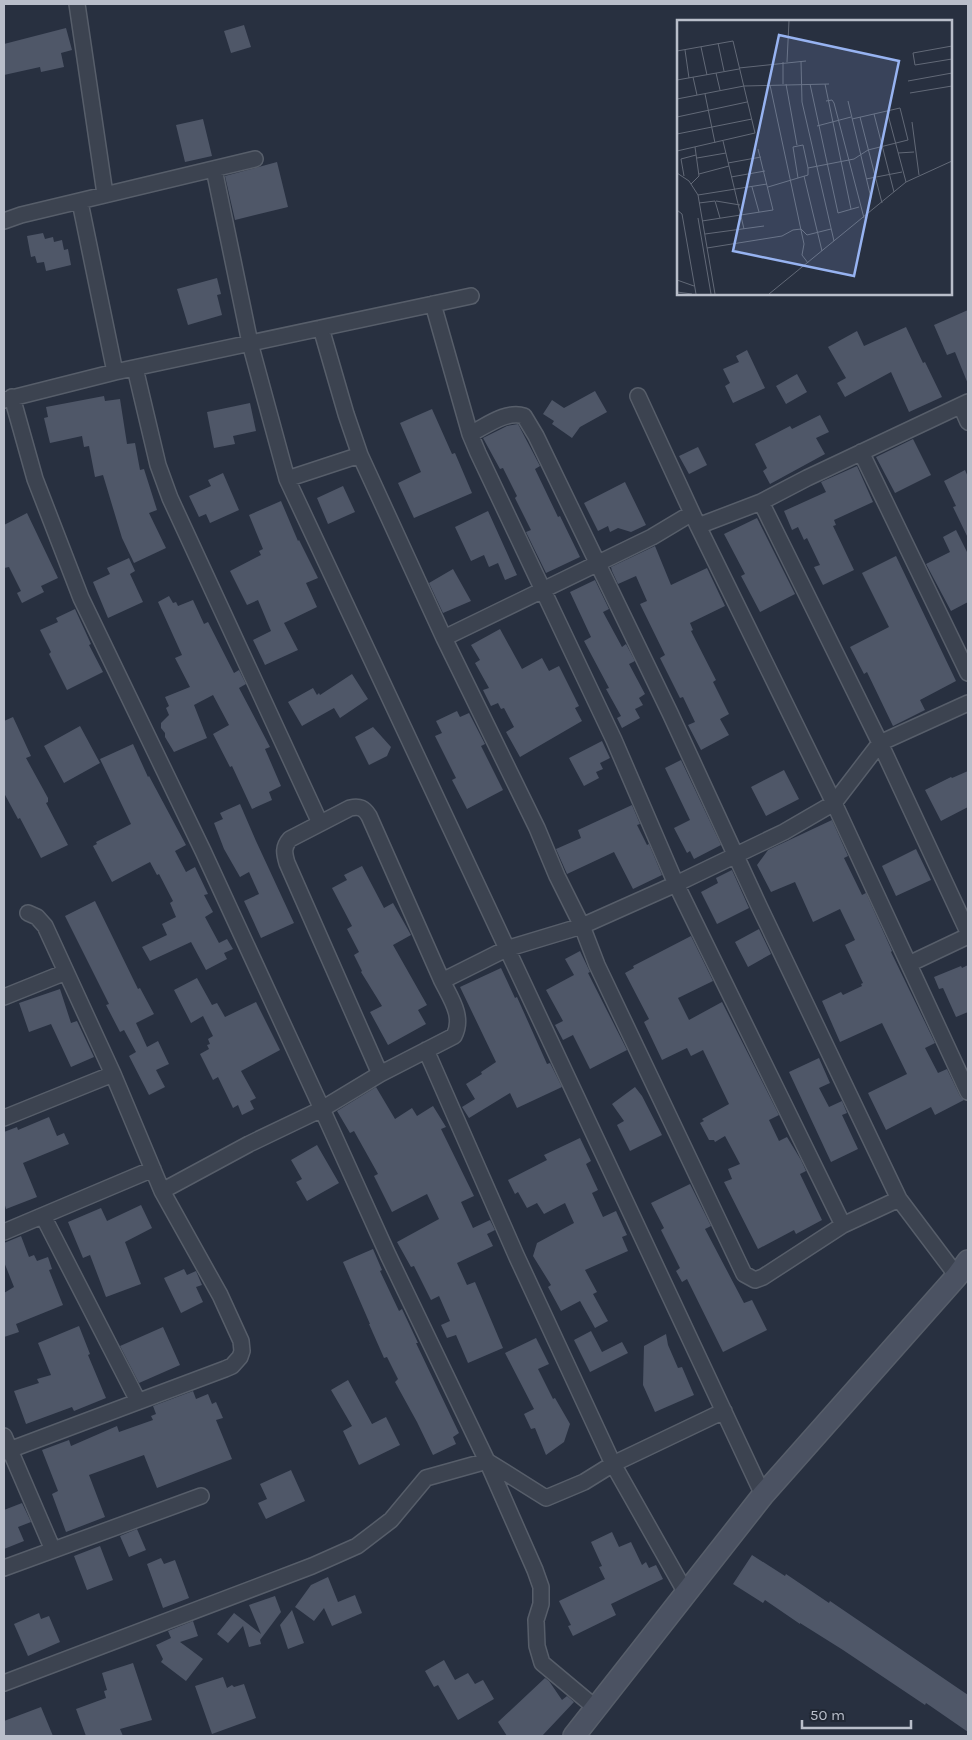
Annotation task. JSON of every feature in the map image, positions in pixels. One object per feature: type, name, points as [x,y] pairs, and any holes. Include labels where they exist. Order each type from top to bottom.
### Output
[{"type":"street","points":[[78,4],[105,194]]},
{"type":"street","points":[[4,221],[105,194],[255,159]]},
{"type":"street","points":[[214,169],[250,343],[287,479],[763,1495]]},
{"type":"street","points":[[80,202],[115,372]]},
{"type":"street","points":[[471,296],[115,372],[8,399],[35,479],[81,598],[203,851],[388,1255],[487,1461],[535,1570],[541,1586],[541,1604],[536,1620],[537,1646],[542,1663],[596,1709]]},
{"type":"street","points":[[433,304],[470,434],[614,740],[676,884],[843,1225]]},
{"type":"street","points":[[321,328],[360,455],[444,638],[537,828],[557,876],[582,926],[597,965],[744,1274],[755,1280],[843,1225],[899,1199]]},
{"type":"street","points":[[135,368],[158,465],[170,498],[320,823]]},
{"type":"street","points":[[638,396],[695,519],[834,803],[968,1092]]},
{"type":"street","points":[[444,638],[652,537],[695,519],[761,502],[861,452],[964,404],[968,422]]},
{"type":"street","points":[[470,434],[503,417],[516,415],[524,416],[536,436],[899,1199],[963,1269],[763,1495],[574,1736]]},
{"type":"street","points":[[861,452],[968,673]]},
{"type":"street","points":[[287,479],[360,455]]},
{"type":"street","points":[[761,502],[880,743],[968,932]]},
{"type":"street","points":[[442,981],[506,949],[582,926],[676,884],[784,832],[834,803],[880,743],[968,703]]},
{"type":"street","points":[[162,1191],[250,1144],[322,1109],[380,1074],[454,1036],[458,1030],[459,1020],[457,1013],[369,816],[365,810],[356,807],[350,808],[290,839],[285,845],[284,853],[380,1074]]},
{"type":"street","points":[[28,913],[37,917],[45,926],[114,1074],[162,1191],[220,1295],[241,1342],[242,1351],[237,1362],[225,1369],[138,1401],[6,1445],[53,1550]]},
{"type":"street","points":[[909,964],[968,936]]},
{"type":"street","points":[[4,997],[66,972]]},
{"type":"street","points":[[426,1050],[516,1255],[613,1464],[686,1593]]},
{"type":"street","points":[[4,1118],[114,1074]]},
{"type":"street","points":[[4,1232],[153,1169]]},
{"type":"street","points":[[43,1216],[138,1401]]},
{"type":"street","points":[[4,1683],[312,1566],[357,1546],[391,1520],[426,1478],[487,1461],[546,1498],[584,1482],[613,1464],[724,1411]]},
{"type":"street","points":[[4,1568],[201,1496]]},
{"type":"building","points":[[244,25],[251,47],[231,53],[224,31]]},
{"type":"building","points":[[66,28],[72,50],[61,53],[64,67],[41,72],[40,67],[4,75],[4,44]]},
{"type":"building","points":[[203,119],[212,156],[185,162],[176,125]]},
{"type":"building","points":[[277,162],[288,207],[235,220],[225,176]]},
{"type":"building","points":[[43,233],[45,239],[53,237],[54,242],[62,240],[64,250],[68,249],[71,265],[46,271],[44,262],[37,263],[35,256],[31,257],[27,236]]},
{"type":"building","points":[[217,278],[221,294],[217,295],[222,315],[188,325],[177,289]]},
{"type":"building","points":[[968,310],[968,384],[955,352],[947,355],[934,325]]},
{"type":"building","points":[[906,327],[942,397],[909,412],[891,372],[845,397],[837,383],[846,378],[828,347],[857,331],[864,346]]},
{"type":"building","points":[[747,350],[765,388],[733,403],[725,386],[730,383],[723,369],[739,362],[736,356]]},
{"type":"building","points":[[797,374],[807,392],[786,404],[776,386]]},
{"type":"building","points":[[595,391],[607,412],[580,427],[572,438],[552,424],[554,421],[543,414],[552,400],[564,408]]},
{"type":"building","points":[[104,396],[105,401],[120,399],[127,444],[135,443],[140,470],[144,469],[157,510],[149,513],[166,548],[134,563],[122,538],[103,475],[95,477],[89,446],[84,447],[82,436],[50,443],[44,418],[48,417],[46,407]]},
{"type":"building","points":[[250,403],[256,431],[233,436],[235,444],[214,448],[207,412]]},
{"type":"building","points":[[432,409],[452,454],[455,453],[472,493],[414,518],[398,483],[421,472],[400,423]]},
{"type":"building","points":[[820,415],[829,432],[816,438],[825,454],[770,484],[763,471],[767,468],[755,444],[790,426],[792,429]]},
{"type":"building","points":[[518,424],[540,466],[535,469],[580,557],[546,573],[526,532],[531,530],[515,498],[517,496],[503,468],[500,469],[483,438],[507,426]]},
{"type":"building","points":[[913,439],[931,475],[895,493],[876,457]]},
{"type":"building","points":[[698,447],[707,465],[689,474],[679,456]]},
{"type":"building","points":[[857,466],[873,502],[834,520],[836,525],[833,526],[854,570],[823,585],[814,567],[820,565],[807,538],[804,540],[798,527],[792,530],[784,511],[826,492],[821,482]]},
{"type":"building","points":[[965,470],[968,477],[968,538],[953,507],[956,506],[944,481]]},
{"type":"building","points":[[223,473],[239,510],[210,523],[206,514],[199,517],[189,496],[211,486],[208,480]]},
{"type":"building","points":[[625,482],[646,525],[631,532],[618,528],[610,532],[608,526],[598,531],[584,503]]},
{"type":"building","points":[[343,486],[355,512],[328,524],[317,498]]},
{"type":"building","points":[[281,501],[298,541],[318,578],[306,583],[317,607],[284,623],[298,650],[265,665],[253,640],[271,631],[258,600],[247,605],[230,571],[261,555],[259,551],[263,549],[249,515]]},
{"type":"building","points":[[488,511],[517,575],[505,580],[498,563],[489,567],[484,555],[471,561],[455,527]]},
{"type":"building","points":[[27,513],[58,578],[41,586],[44,592],[22,603],[17,593],[21,591],[9,567],[4,568],[4,525]]},
{"type":"building","points":[[757,518],[795,594],[760,612],[741,576],[745,574],[724,534]]},
{"type":"building","points":[[956,530],[968,554],[968,602],[951,611],[926,564],[950,552],[943,537]]},
{"type":"building","points":[[655,546],[671,585],[707,568],[725,606],[690,623],[693,630],[691,631],[716,680],[713,682],[729,714],[720,719],[729,735],[701,750],[688,725],[695,722],[683,697],[680,698],[660,658],[665,655],[640,604],[647,601],[636,576],[618,584],[611,567]]},
{"type":"building","points":[[896,556],[956,681],[920,700],[925,710],[893,726],[867,672],[864,674],[850,647],[889,627],[862,573]]},
{"type":"building","points":[[129,558],[135,571],[130,574],[143,602],[108,618],[93,582],[110,574],[107,568]]},
{"type":"building","points":[[453,569],[471,601],[443,613],[429,583]]},
{"type":"building","points":[[595,580],[609,609],[603,612],[622,647],[626,644],[635,661],[629,664],[645,694],[639,698],[643,705],[635,709],[640,718],[622,728],[617,718],[621,716],[606,689],[609,688],[584,641],[591,637],[570,592]]},
{"type":"building","points":[[169,596],[173,603],[176,602],[178,606],[193,600],[204,624],[208,622],[234,673],[239,670],[246,684],[239,688],[270,747],[265,749],[281,786],[269,792],[272,800],[252,809],[232,766],[230,767],[213,734],[229,725],[213,695],[194,705],[207,738],[174,752],[161,728],[161,723],[169,715],[166,708],[169,706],[165,697],[190,687],[175,658],[182,655],[158,602]]},
{"type":"building","points":[[75,609],[91,644],[89,645],[103,672],[67,690],[49,654],[51,652],[40,630],[58,622],[56,618]]},
{"type":"building","points":[[500,629],[522,669],[542,658],[549,671],[559,666],[579,706],[575,708],[582,721],[520,757],[506,732],[514,727],[504,708],[501,709],[498,703],[491,706],[483,690],[489,688],[475,663],[480,660],[471,645]]},
{"type":"building","points":[[352,674],[368,699],[340,718],[334,708],[302,726],[288,702],[313,688],[317,695],[319,693],[320,695]]},
{"type":"building","points":[[457,711],[460,717],[469,713],[485,744],[481,746],[503,790],[467,809],[452,780],[456,778],[435,736],[442,733],[436,721]]},
{"type":"building","points":[[13,717],[31,756],[26,758],[48,798],[46,803],[68,845],[41,858],[20,818],[18,819],[4,793],[4,721]]},
{"type":"building","points":[[80,726],[100,763],[64,783],[44,746]]},
{"type":"building","points":[[373,727],[391,747],[387,756],[369,765],[355,737]]},
{"type":"building","points":[[602,741],[610,758],[600,763],[603,769],[596,772],[599,778],[584,786],[569,758]]},
{"type":"building","points":[[133,744],[148,777],[186,845],[175,851],[186,872],[195,867],[208,894],[204,895],[213,912],[205,917],[219,943],[227,939],[233,949],[224,953],[227,959],[206,970],[191,942],[150,961],[142,947],[167,935],[162,924],[176,917],[170,903],[173,901],[159,874],[157,875],[150,862],[112,882],[93,846],[97,844],[96,842],[131,824],[100,759]]},
{"type":"building","points":[[681,760],[721,845],[694,859],[690,851],[687,853],[674,828],[690,820],[665,768]]},
{"type":"building","points":[[784,770],[799,799],[766,816],[751,787]]},
{"type":"building","points":[[968,771],[968,807],[941,821],[925,790]]},
{"type":"building","points":[[240,804],[294,923],[261,938],[244,901],[259,894],[249,872],[240,877],[224,849],[214,823],[223,819],[220,813]]},
{"type":"building","points":[[632,805],[640,824],[637,825],[647,845],[649,844],[662,875],[633,889],[614,852],[567,874],[556,849],[581,838],[578,830]]},
{"type":"building","points":[[832,820],[848,856],[844,858],[862,895],[866,893],[891,952],[935,1043],[925,1048],[938,1073],[947,1069],[960,1096],[964,1100],[935,1115],[931,1107],[886,1130],[868,1093],[907,1074],[882,1023],[840,1042],[822,1001],[841,992],[843,995],[862,986],[861,984],[863,983],[845,945],[855,940],[840,909],[813,922],[795,882],[771,892],[757,865],[768,850]]},
{"type":"building","points":[[916,849],[931,880],[896,896],[882,866]]},
{"type":"building","points":[[362,866],[384,908],[393,903],[411,935],[393,945],[427,1005],[418,1010],[426,1024],[388,1045],[370,1012],[382,1006],[361,972],[354,955],[359,952],[347,929],[352,926],[332,888],[347,880],[344,875]]},
{"type":"building","points":[[732,870],[749,908],[717,924],[701,892],[718,883],[716,878]]},
{"type":"building","points":[[95,901],[138,989],[140,988],[154,1014],[136,1023],[147,1047],[158,1041],[169,1064],[156,1070],[165,1087],[149,1095],[129,1056],[136,1052],[124,1030],[120,1032],[106,1005],[109,1004],[65,916]]},
{"type":"building","points":[[759,929],[771,954],[748,967],[735,942]]},
{"type":"building","points":[[691,936],[713,981],[678,998],[689,1020],[722,1002],[779,1115],[769,1120],[779,1141],[787,1137],[801,1160],[806,1171],[800,1174],[822,1220],[796,1234],[794,1230],[758,1249],[724,1182],[732,1179],[728,1169],[740,1164],[725,1136],[715,1142],[714,1140],[709,1140],[700,1123],[704,1121],[702,1119],[729,1104],[703,1050],[691,1056],[687,1048],[662,1060],[644,1022],[649,1019],[625,973],[634,968],[633,966]]},
{"type":"building","points":[[580,951],[590,972],[588,973],[627,1050],[590,1069],[573,1035],[563,1040],[555,1025],[563,1021],[546,990],[574,975],[565,959]]},
{"type":"building","points":[[968,965],[968,1012],[956,1017],[943,988],[939,989],[934,977]]},
{"type":"building","points":[[501,968],[515,998],[517,997],[547,1064],[550,1063],[562,1087],[517,1108],[510,1093],[469,1118],[462,1107],[475,1099],[466,1084],[496,1062],[460,987]]},
{"type":"building","points":[[197,978],[212,1005],[217,1003],[225,1017],[256,1002],[280,1050],[241,1071],[256,1098],[250,1101],[254,1109],[242,1115],[238,1105],[233,1108],[218,1077],[213,1080],[200,1054],[209,1049],[207,1045],[210,1044],[208,1039],[213,1036],[203,1016],[191,1023],[174,990]]},
{"type":"building","points":[[60,989],[71,1023],[77,1021],[94,1057],[71,1067],[51,1024],[29,1032],[19,1003]]},
{"type":"building","points":[[819,1058],[830,1083],[819,1088],[829,1107],[842,1101],[847,1113],[842,1115],[858,1149],[831,1162],[789,1072]]},
{"type":"building","points":[[376,1087],[395,1119],[412,1108],[417,1116],[433,1106],[446,1127],[441,1129],[474,1196],[461,1202],[473,1228],[490,1220],[495,1230],[487,1234],[493,1246],[457,1263],[467,1285],[475,1282],[503,1348],[468,1363],[456,1335],[447,1338],[441,1325],[450,1321],[439,1296],[431,1300],[414,1266],[411,1267],[397,1242],[439,1219],[427,1194],[392,1212],[374,1176],[378,1174],[354,1131],[350,1133],[337,1111]]},
{"type":"building","points":[[635,1087],[642,1096],[662,1135],[630,1151],[617,1125],[624,1121],[612,1104]]},
{"type":"building","points":[[49,1117],[57,1136],[64,1133],[69,1144],[23,1163],[37,1197],[6,1209],[4,1202],[4,1132],[17,1127],[18,1130]]},
{"type":"building","points":[[580,1138],[591,1161],[586,1164],[598,1190],[592,1193],[603,1217],[616,1211],[627,1235],[622,1237],[628,1251],[585,1270],[597,1292],[593,1294],[608,1321],[595,1328],[580,1301],[561,1311],[548,1287],[551,1285],[533,1256],[537,1243],[574,1223],[565,1203],[544,1214],[537,1203],[527,1208],[518,1192],[515,1194],[508,1180],[547,1160],[544,1155]]},
{"type":"building","points":[[317,1145],[339,1183],[307,1201],[296,1182],[302,1179],[291,1160]]},
{"type":"building","points":[[690,1184],[711,1226],[705,1229],[744,1303],[752,1300],[767,1330],[723,1352],[687,1279],[682,1282],[676,1271],[680,1268],[661,1230],[664,1228],[651,1203]]},
{"type":"building","points":[[141,1205],[152,1228],[125,1242],[141,1284],[106,1297],[90,1255],[83,1258],[68,1222],[101,1208],[107,1221]]},
{"type":"building","points":[[21,1236],[29,1257],[34,1255],[37,1261],[48,1257],[52,1269],[49,1270],[63,1305],[16,1324],[19,1332],[4,1337],[4,1293],[14,1287],[4,1262],[4,1243]]},
{"type":"building","points":[[373,1249],[382,1270],[380,1271],[399,1311],[402,1309],[459,1433],[453,1437],[456,1444],[433,1455],[395,1382],[398,1379],[387,1357],[384,1358],[343,1262]]},
{"type":"building","points":[[184,1269],[187,1275],[196,1271],[202,1285],[196,1287],[203,1302],[181,1313],[164,1278]]},
{"type":"building","points":[[79,1326],[90,1354],[88,1355],[106,1398],[74,1411],[72,1407],[26,1424],[14,1391],[39,1383],[37,1379],[51,1375],[38,1343]]},
{"type":"building","points":[[163,1327],[180,1365],[139,1383],[120,1346]]},
{"type":"building","points":[[591,1331],[602,1352],[622,1342],[628,1353],[590,1372],[574,1340]]},
{"type":"building","points":[[666,1334],[668,1345],[678,1368],[682,1367],[694,1395],[655,1412],[643,1385],[644,1346]]},
{"type":"building","points":[[536,1338],[549,1364],[538,1369],[553,1399],[555,1398],[570,1424],[564,1442],[546,1455],[535,1428],[531,1429],[524,1414],[534,1409],[505,1353]]},
{"type":"building","points":[[348,1380],[372,1424],[386,1417],[400,1445],[359,1465],[343,1431],[352,1426],[331,1390]]},
{"type":"building","points":[[193,1391],[196,1399],[208,1394],[212,1404],[216,1402],[223,1418],[216,1420],[232,1459],[157,1488],[144,1455],[89,1475],[105,1517],[66,1532],[52,1494],[58,1491],[42,1450],[69,1440],[71,1446],[117,1426],[119,1432],[153,1420],[151,1416],[156,1414],[153,1406]]},
{"type":"building","points":[[291,1470],[305,1501],[266,1519],[258,1503],[267,1499],[260,1484]]},
{"type":"building","points":[[22,1503],[31,1522],[18,1527],[24,1541],[4,1549],[4,1510]]},
{"type":"building","points":[[137,1529],[146,1550],[129,1557],[120,1536]]},
{"type":"building","points":[[612,1532],[619,1547],[631,1542],[642,1565],[646,1562],[649,1568],[656,1565],[663,1579],[611,1604],[616,1615],[573,1636],[568,1626],[571,1625],[559,1601],[605,1579],[599,1567],[602,1566],[591,1542]]},
{"type":"building","points":[[100,1546],[113,1580],[87,1590],[74,1556]]},
{"type":"building","points":[[752,1555],[785,1576],[786,1574],[829,1603],[830,1601],[968,1695],[968,1732],[765,1600],[763,1603],[733,1584]]},
{"type":"building","points":[[161,1558],[164,1564],[175,1560],[189,1598],[163,1608],[147,1564]]},
{"type":"building","points":[[328,1577],[338,1602],[355,1595],[362,1613],[332,1626],[324,1608],[314,1621],[295,1607],[311,1585]]},
{"type":"building","points":[[275,1596],[281,1612],[260,1640],[261,1644],[249,1647],[243,1626],[228,1643],[217,1634],[234,1613],[261,1634],[249,1605]]},
{"type":"building","points":[[292,1610],[304,1643],[288,1649],[280,1625]]},
{"type":"building","points":[[39,1613],[41,1619],[49,1616],[60,1642],[28,1656],[14,1624]]},
{"type":"building","points":[[193,1621],[198,1636],[180,1642],[203,1659],[186,1681],[161,1662],[163,1659],[156,1645],[171,1638],[168,1631]]},
{"type":"building","points":[[444,1660],[455,1680],[468,1673],[475,1684],[483,1680],[494,1699],[458,1720],[438,1685],[434,1687],[425,1671]]},
{"type":"building","points":[[133,1663],[152,1720],[120,1729],[123,1736],[86,1736],[76,1709],[106,1698],[104,1691],[107,1690],[102,1673]]},
{"type":"building","points":[[223,1677],[227,1688],[232,1685],[234,1687],[244,1684],[256,1718],[212,1734],[195,1686]]},
{"type":"building","points":[[545,1678],[562,1700],[567,1696],[574,1702],[542,1736],[507,1736],[498,1722]]},
{"type":"building","points":[[41,1707],[53,1736],[4,1736],[4,1721]]}]
